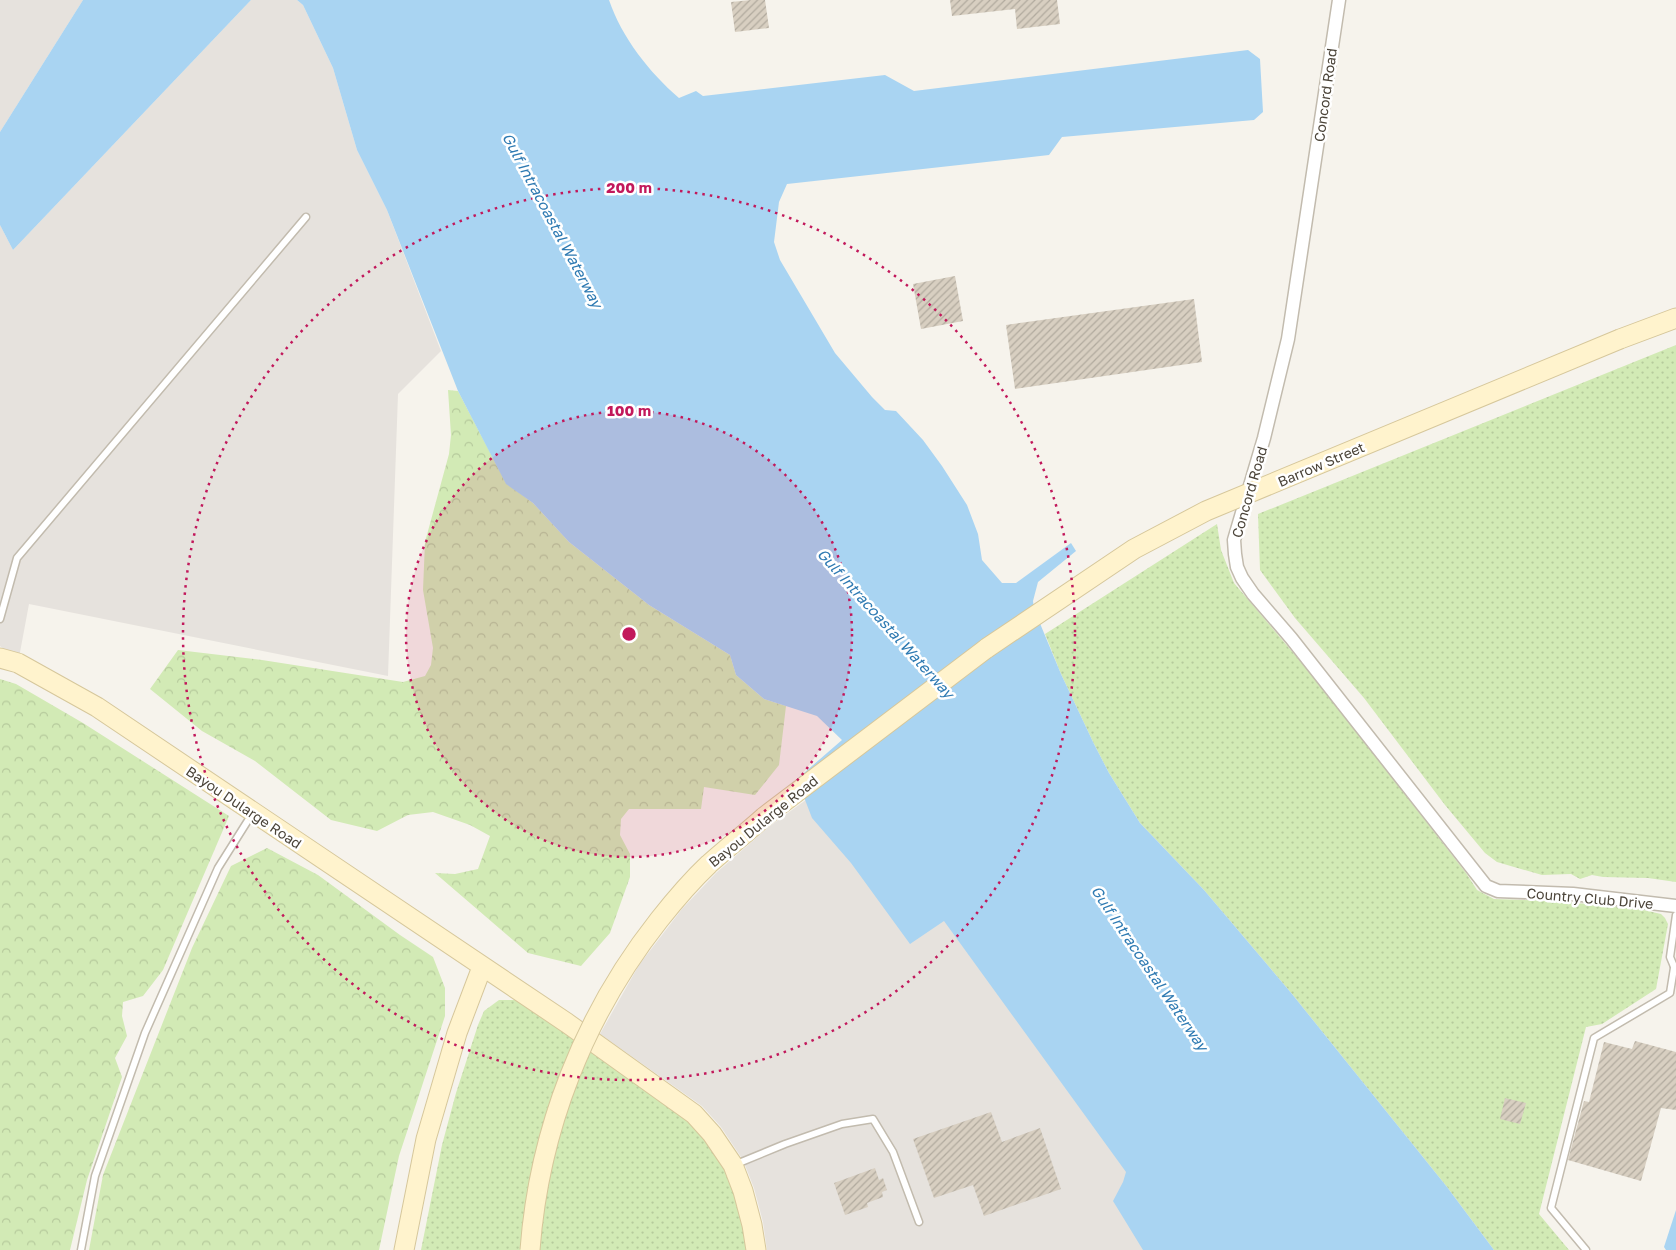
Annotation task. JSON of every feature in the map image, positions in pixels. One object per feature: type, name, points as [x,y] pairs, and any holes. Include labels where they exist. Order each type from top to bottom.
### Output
[{"type":"main road","name":"Barrow Street","points":[[987,648],[1134,550],[1206,512],[1620,339],[1676,318]]},
{"type":"main road","name":"Bayou Dularge Road","points":[[530,1250],[532,1220],[539,1180],[548,1139],[566,1083],[582,1045],[629,959],[674,902],[708,865],[764,817],[987,648]]},
{"type":"main road","name":"Bayou Dularge Road","points":[[0,658],[18,664],[97,707],[567,1023],[694,1114],[712,1134],[733,1165],[750,1216],[756,1250]]},
{"type":"main road","points":[[404,1250],[426,1139],[457,1032],[482,967]]},
{"type":"street","name":"Concord Road","points":[[1339,0],[1288,339],[1264,438],[1234,540],[1235,554],[1242,578],[1253,594],[1381,752],[1481,881],[1492,889],[1504,891]]},
{"type":"street","name":"Country Club Drive","points":[[1504,891],[1572,894],[1676,906]]},
{"type":"lane","points":[[0,619],[16,558],[306,217]]},
{"type":"lane","points":[[81,1250],[96,1176],[145,1033],[218,868],[253,813]]},
{"type":"lane","points":[[1586,1250],[1551,1208],[1594,1038],[1670,993],[1675,969],[1670,957],[1670,951],[1676,915]]},
{"type":"lane","points":[[733,1165],[842,1124],[873,1119],[893,1152],[919,1222]]},
{"type":"shaded area","points":[[0,0],[83,0],[0,132]]},
{"type":"shaded area","points":[[251,0],[297,0],[303,5],[333,68],[357,150],[387,210],[441,351],[398,394],[388,676],[29,604],[18,663],[0,646],[0,225],[13,250]]},
{"type":"shaded area","points":[[810,797],[967,867],[1218,1250],[767,1250],[763,1222],[754,1188],[743,1160],[721,1127],[702,1106],[600,1034],[639,965],[682,909],[716,873],[770,826]]},
{"type":"green space","points":[[1676,345],[1676,882],[1648,878],[1592,875],[1580,879],[1571,874],[1542,875],[1497,862],[1485,853],[1445,805],[1364,698],[1295,618],[1260,570],[1258,514]]},
{"type":"green space","points":[[448,390],[458,391],[506,483],[533,503],[569,542],[649,605],[730,655],[736,675],[764,699],[786,706],[779,765],[755,795],[704,787],[701,809],[629,809],[621,819],[620,835],[630,854],[630,877],[610,933],[581,966],[528,953],[435,873],[455,874],[478,869],[490,836],[470,825],[433,812],[408,815],[377,831],[331,820],[255,761],[202,731],[150,689],[178,650],[262,660],[403,682],[425,676],[431,665],[433,648],[423,590],[425,542],[449,454],[451,435]]},
{"type":"green space","points":[[1217,524],[1221,550],[1234,583],[1317,681],[1466,873],[1477,890],[1494,899],[1555,901],[1639,909],[1661,914],[1668,924],[1656,989],[1602,1024],[1586,1027],[1539,1214],[1569,1250],[1494,1250],[1447,1187],[1292,994],[1204,890],[1140,823],[1109,773],[1094,744],[1061,674],[1045,634]]},
{"type":"green space","points":[[0,679],[16,684],[83,723],[229,816],[163,970],[143,996],[123,1002],[122,1016],[127,1036],[115,1058],[122,1077],[87,1180],[70,1250],[0,1250]]},
{"type":"green space","points":[[267,848],[318,875],[433,957],[445,988],[445,1016],[399,1156],[379,1250],[89,1250],[103,1175],[192,948],[231,866]]},
{"type":"green space","points":[[499,1000],[519,1000],[692,1123],[717,1151],[732,1182],[748,1250],[421,1250],[442,1145],[456,1093],[484,1011]]},
{"type":"water","points":[[83,0],[251,0],[13,250],[0,225],[0,132]]},
{"type":"water","name":"Gulf Intracoastal Waterway","points":[[297,0],[609,0],[621,28],[638,54],[657,77],[679,98],[696,91],[703,96],[885,75],[914,91],[1248,50],[1260,59],[1263,112],[1254,120],[1062,137],[1049,155],[787,184],[779,202],[774,242],[780,260],[835,353],[885,410],[896,411],[923,440],[942,466],[967,505],[978,534],[982,560],[1002,583],[1016,583],[1071,543],[1076,551],[1038,582],[1033,601],[1034,609],[1061,674],[1109,773],[1140,823],[1204,890],[1292,994],[1447,1187],[1494,1250],[1143,1250],[1113,1201],[1126,1172],[944,921],[910,944],[851,863],[812,818],[797,779],[842,740],[817,716],[764,699],[736,675],[730,655],[649,605],[569,542],[533,503],[506,484],[458,391],[387,210],[357,150],[333,68],[303,5]]},
{"type":"water","points":[[1676,1210],[1676,1250],[1666,1250],[1664,1247]]},
{"type":"building","points":[[765,0],[769,28],[735,32],[731,2]]},
{"type":"building","points":[[950,0],[1057,0],[1060,24],[1017,29],[1015,9],[952,16]]},
{"type":"building","points":[[955,276],[963,321],[921,329],[913,284]]},
{"type":"building","points":[[1194,299],[1202,362],[1015,389],[1006,325]]},
{"type":"building","points":[[1635,1041],[1676,1052],[1676,1110],[1661,1108],[1641,1181],[1568,1160],[1584,1101],[1589,1102],[1604,1042],[1632,1049]]},
{"type":"building","points":[[1505,1098],[1526,1103],[1520,1124],[1500,1119]]},
{"type":"building","points":[[991,1112],[1002,1142],[1040,1128],[1061,1189],[984,1216],[973,1185],[934,1198],[913,1139]]},
{"type":"building","points":[[875,1168],[879,1180],[883,1178],[887,1190],[882,1192],[883,1197],[867,1203],[868,1207],[845,1215],[834,1183]]}]
